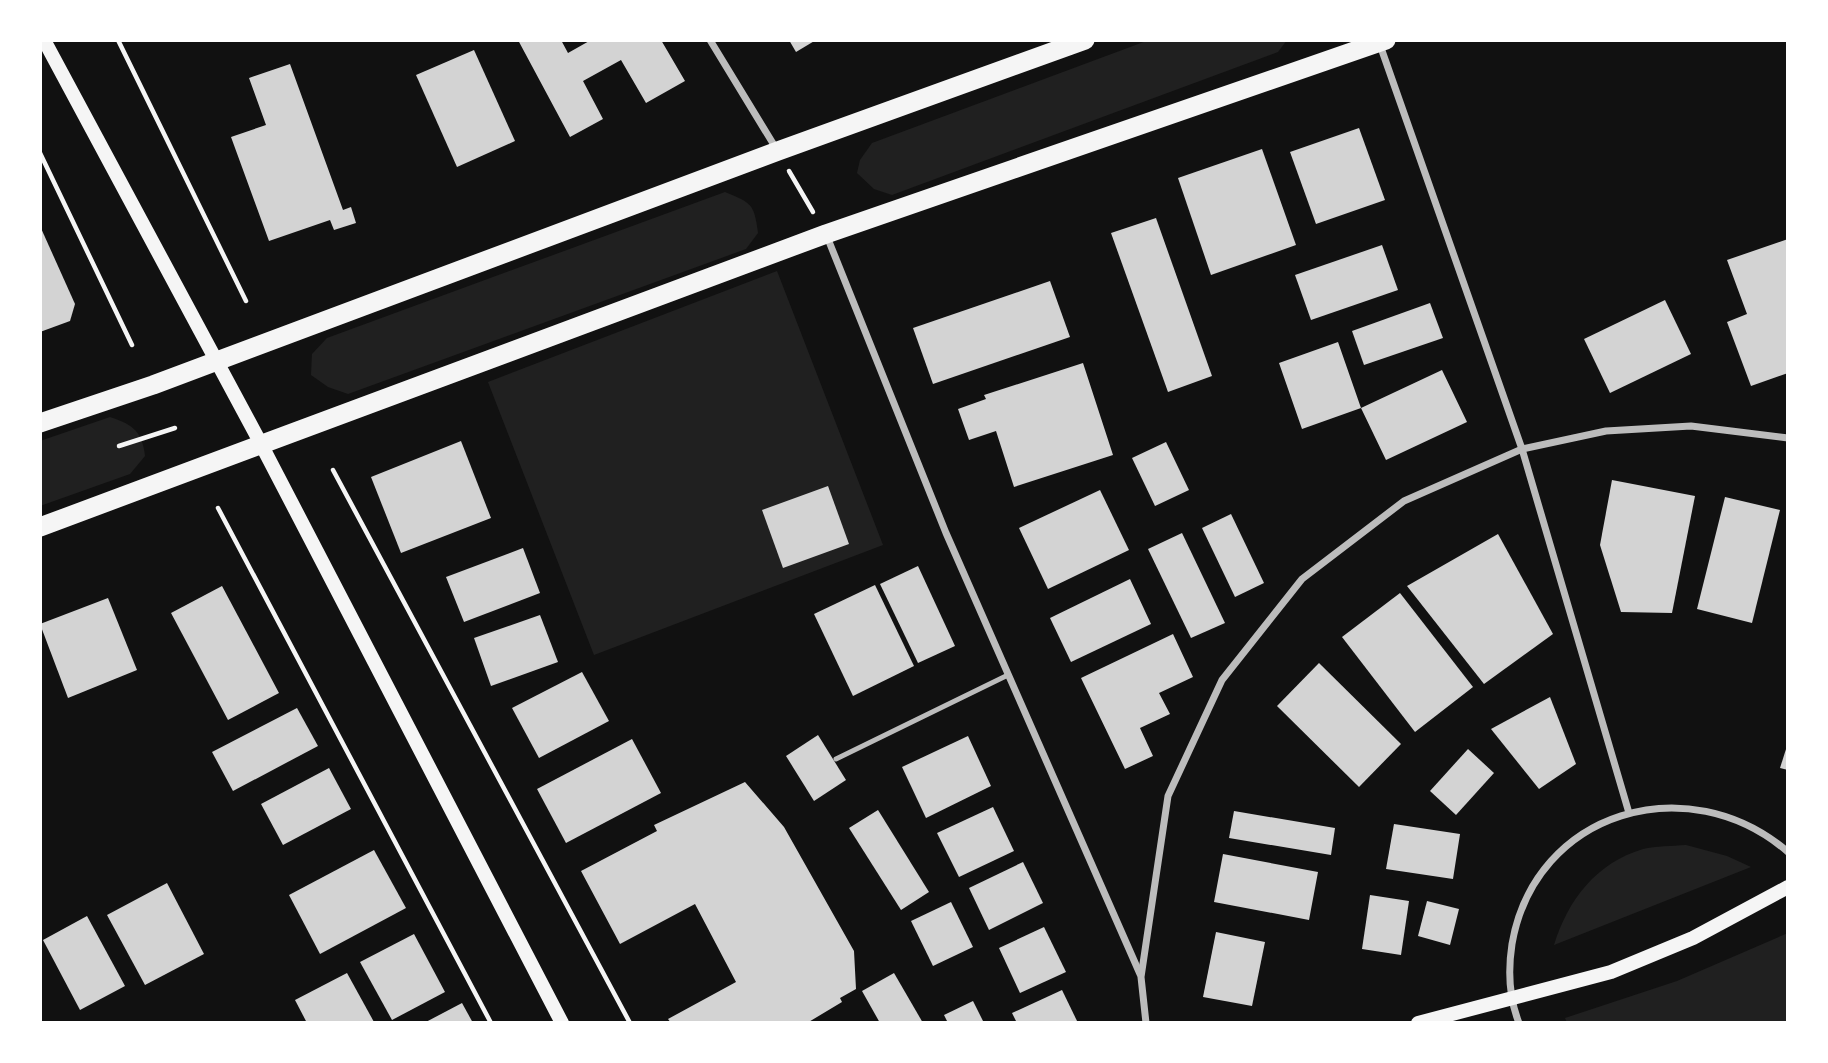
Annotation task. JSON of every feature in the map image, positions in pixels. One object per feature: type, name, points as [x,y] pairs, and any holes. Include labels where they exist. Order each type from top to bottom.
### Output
[{"type":"highway","points":[[40,423],[216,361],[1085,40]]},
{"type":"highway","points":[[40,527],[196,470],[260,442],[826,233],[1383,42]]},
{"type":"main road","points":[[44,40],[260,442],[562,1023]]},
{"type":"main road","points":[[1418,1023],[1611,972],[1693,938],[1788,887]]},
{"type":"street","points":[[710,40],[778,152]]},
{"type":"street","points":[[1383,42],[1522,449],[1629,813]]},
{"type":"street","points":[[826,233],[946,533],[1141,976]]},
{"type":"street","points":[[1146,1023],[1141,976],[1168,796],[1222,680],[1302,579],[1404,501],[1522,449],[1606,431],[1691,426],[1788,438]]},
{"type":"street","points":[[1519,1023],[1509,966],[1516,922],[1535,882],[1563,849],[1600,824],[1642,809],[1686,807],[1730,815],[1767,834],[1788,852]]},
{"type":"lane","points":[[836,759],[1008,675]]},
{"type":"path","points":[[118,40],[246,301]]},
{"type":"path","points":[[778,152],[826,233]]},
{"type":"path","points":[[40,153],[132,345]]},
{"type":"path","points":[[119,446],[175,428]]},
{"type":"path","points":[[332,470],[630,1023]]},
{"type":"path","points":[[218,508],[491,1023]]},
{"type":"shaded area","points":[[1149,40],[1287,40],[1278,52],[892,195],[874,189],[857,173],[860,160],[872,143]]},
{"type":"shaded area","points":[[725,192],[746,202],[753,210],[758,233],[746,249],[348,394],[328,387],[311,375],[312,354],[327,338]]},
{"type":"shaded area","points":[[777,271],[883,545],[594,655],[488,382]]},
{"type":"shaded area","points":[[110,417],[135,430],[142,441],[145,456],[130,474],[40,506],[40,441]]},
{"type":"shaded area","points":[[1686,845],[1727,856],[1751,867],[1554,945],[1576,899],[1586,885],[1611,864],[1643,849]]},
{"type":"shaded area","points":[[1788,933],[1786,1023],[1567,1023],[1565,1018],[1677,981]]},
{"type":"building","points":[[518,40],[561,40],[568,53],[591,40],[661,40],[685,81],[646,103],[621,60],[583,81],[603,119],[570,137]]},
{"type":"building","points":[[789,40],[816,40],[796,52]]},
{"type":"building","points":[[474,50],[515,141],[457,167],[416,75]]},
{"type":"building","points":[[290,64],[343,210],[351,207],[356,223],[334,230],[330,220],[269,241],[231,137],[266,125],[249,78]]},
{"type":"building","points":[[1359,128],[1385,200],[1316,224],[1290,152]]},
{"type":"building","points":[[1262,149],[1296,245],[1211,275],[1178,178]]},
{"type":"building","points":[[1156,218],[1212,376],[1168,392],[1111,233]]},
{"type":"building","points":[[40,226],[75,304],[70,321],[40,332]]},
{"type":"building","points":[[1788,239],[1788,373],[1751,386],[1727,322],[1747,314],[1727,260]]},
{"type":"building","points":[[1382,245],[1398,290],[1311,320],[1295,275]]},
{"type":"building","points":[[1050,281],[1070,337],[933,384],[913,328]]},
{"type":"building","points":[[1665,300],[1691,354],[1610,393],[1584,339]]},
{"type":"building","points":[[1430,303],[1443,338],[1364,365],[1352,331]]},
{"type":"building","points":[[1338,342],[1361,408],[1302,429],[1279,363]]},
{"type":"building","points":[[1083,363],[1113,455],[1014,487],[996,431],[969,440],[958,409],[986,399],[984,395]]},
{"type":"building","points":[[1442,370],[1467,422],[1386,460],[1361,408]]},
{"type":"building","points":[[461,441],[491,518],[401,553],[371,477]]},
{"type":"building","points":[[1166,442],[1189,490],[1155,506],[1132,458]]},
{"type":"building","points":[[1612,480],[1695,496],[1672,613],[1621,612],[1600,545]]},
{"type":"building","points":[[828,486],[849,544],[783,568],[762,510]]},
{"type":"building","points":[[1100,490],[1129,550],[1048,589],[1019,528]]},
{"type":"building","points":[[1725,497],[1780,510],[1752,623],[1697,609]]},
{"type":"building","points":[[1231,514],[1264,583],[1235,597],[1202,528]]},
{"type":"building","points":[[1182,533],[1225,623],[1191,638],[1148,549]]},
{"type":"building","points":[[1498,534],[1553,634],[1484,684],[1407,586]]},
{"type":"building","points":[[523,548],[540,593],[464,622],[446,577]]},
{"type":"building","points":[[918,566],[955,646],[918,663],[880,584]]},
{"type":"building","points":[[1130,579],[1151,624],[1071,662],[1050,618]]},
{"type":"building","points":[[875,585],[914,666],[853,696],[814,614]]},
{"type":"building","points":[[222,586],[279,693],[228,720],[171,613]]},
{"type":"building","points":[[1400,593],[1473,687],[1415,732],[1342,637]]},
{"type":"building","points":[[108,598],[137,670],[68,698],[40,624]]},
{"type":"building","points":[[540,615],[558,662],[491,686],[474,638]]},
{"type":"building","points":[[1173,634],[1193,677],[1159,693],[1170,714],[1140,728],[1153,756],[1125,769],[1081,678]]},
{"type":"building","points":[[1319,663],[1401,744],[1359,787],[1277,706]]},
{"type":"building","points":[[582,672],[609,721],[539,758],[512,708]]},
{"type":"building","points":[[1550,697],[1576,764],[1539,789],[1491,729]]},
{"type":"building","points":[[297,708],[318,746],[233,791],[212,752]]},
{"type":"building","points":[[818,735],[846,780],[814,801],[786,756]]},
{"type":"building","points":[[968,736],[991,786],[926,818],[902,767]]},
{"type":"building","points":[[632,739],[661,793],[566,843],[537,789]]},
{"type":"building","points":[[1788,746],[1788,770],[1780,768]]},
{"type":"building","points":[[1468,749],[1494,773],[1456,815],[1430,791]]},
{"type":"building","points":[[329,768],[351,809],[283,845],[261,804]]},
{"type":"building","points":[[745,782],[784,827],[854,951],[856,989],[840,998],[842,1002],[807,1023],[671,1023],[668,1019],[736,982],[695,904],[620,944],[581,871],[657,831],[654,825]]},
{"type":"building","points":[[993,807],[1014,851],[959,877],[937,833]]},
{"type":"building","points":[[878,810],[929,892],[901,910],[849,828]]},
{"type":"building","points":[[1234,811],[1335,828],[1331,855],[1229,838]]},
{"type":"building","points":[[1394,824],[1460,834],[1453,879],[1386,869]]},
{"type":"building","points":[[374,850],[406,908],[320,954],[289,895]]},
{"type":"building","points":[[1223,854],[1318,872],[1309,920],[1214,902]]},
{"type":"building","points":[[1023,862],[1043,903],[989,930],[969,888]]},
{"type":"building","points":[[167,883],[204,954],[145,985],[107,915]]},
{"type":"building","points":[[1370,895],[1409,901],[1401,955],[1362,949]]},
{"type":"building","points":[[1427,901],[1459,909],[1450,945],[1418,936]]},
{"type":"building","points":[[951,902],[973,947],[933,966],[911,921]]},
{"type":"building","points":[[87,916],[125,986],[80,1010],[43,940]]},
{"type":"building","points":[[1044,927],[1066,972],[1020,993],[999,948]]},
{"type":"building","points":[[1216,932],[1265,942],[1252,1006],[1203,997]]},
{"type":"building","points":[[414,934],[445,992],[392,1020],[360,962]]},
{"type":"building","points":[[347,973],[374,1022],[307,1023],[295,1000]]},
{"type":"building","points":[[894,973],[923,1023],[880,1023],[862,991]]},
{"type":"building","points":[[1062,990],[1078,1023],[1017,1023],[1012,1013]]},
{"type":"building","points":[[973,1001],[984,1023],[948,1023],[944,1015]]},
{"type":"building","points":[[462,1003],[473,1023],[424,1023]]}]
